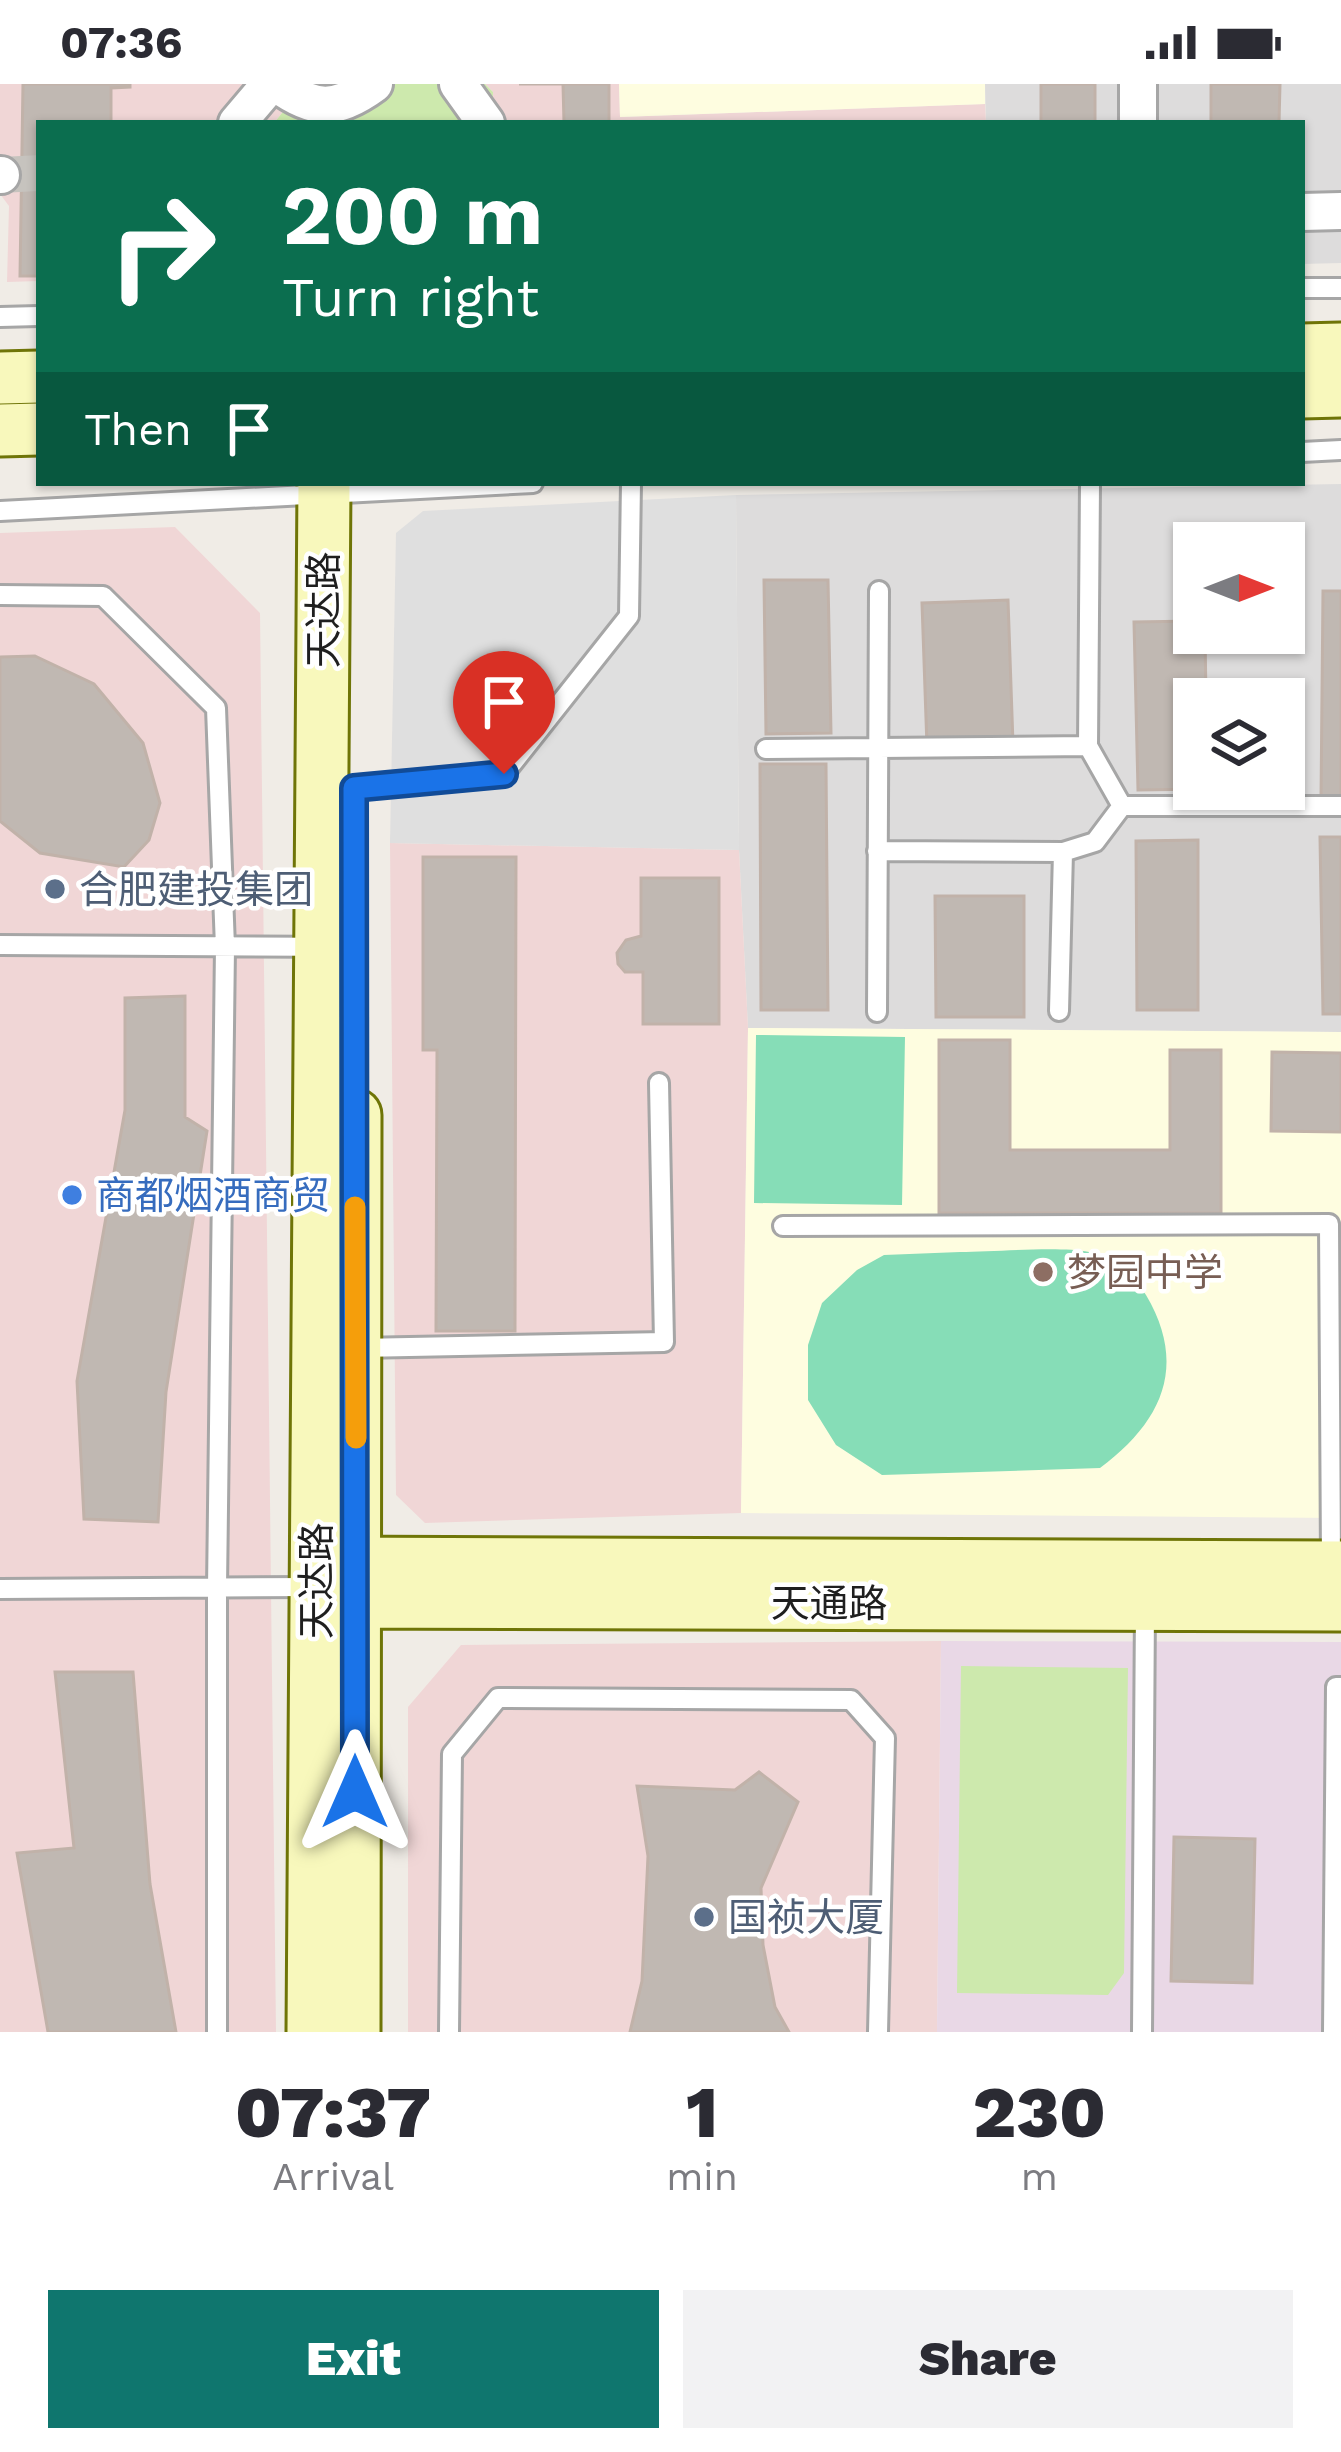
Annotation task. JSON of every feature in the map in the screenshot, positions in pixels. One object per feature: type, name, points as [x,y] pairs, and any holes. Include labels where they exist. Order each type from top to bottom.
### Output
[{"type":"street","points":[[240,120],[273,84],[304,104],[332,105],[374,84]]},
{"type":"street","points":[[458,84],[484,120]]},
{"type":"street","points":[[1138,84],[1138,120]]},
{"type":"street","points":[[1305,212],[1341,211]]},
{"type":"street","points":[[1305,350],[1341,350]]},
{"type":"street","points":[[0,378],[36,377]]},
{"type":"street","points":[[1305,392],[1341,391]]},
{"type":"street","points":[[0,430],[36,429]]},
{"type":"street","name":"天达路","points":[[313,2032],[337,1348],[339,487]]},
{"type":"street","name":"天通路","points":[[332,1583],[1144,1585],[1338,1580]]},
{"type":"street","name":"天达路","points":[[332,1583],[354,2032]]},
{"type":"lane","points":[[1305,288],[1341,287]]},
{"type":"lane","points":[[0,317],[36,316]]},
{"type":"lane","points":[[1305,452],[1341,450]]},
{"type":"lane","points":[[0,511],[387,486]]},
{"type":"lane","points":[[338,789],[504,774],[629,616],[631,486]]},
{"type":"lane","points":[[1090,486],[1088,746],[1122,806]]},
{"type":"lane","points":[[877,1012],[879,591]]},
{"type":"lane","points":[[0,595],[103,596],[216,708],[225,947],[217,2032]]},
{"type":"lane","points":[[766,749],[1088,746]]},
{"type":"lane","points":[[1122,806],[1341,806]]},
{"type":"lane","points":[[877,851],[1063,852],[1096,842],[1122,806]]},
{"type":"lane","points":[[1059,1011],[1063,852]]},
{"type":"lane","points":[[0,945],[337,947]]},
{"type":"lane","points":[[337,1348],[664,1342],[659,1083]]},
{"type":"lane","points":[[783,1226],[1329,1224],[1338,1580]]},
{"type":"lane","points":[[0,1589],[332,1583]]},
{"type":"lane","points":[[1142,2032],[1144,1585]]},
{"type":"lane","points":[[1334,2032],[1336,1687],[1341,1687]]},
{"type":"lane","points":[[449,2032],[452,1754],[498,1698],[850,1700],[885,1738],[878,2032]]},
{"type":"shaded area","points":[[0,84],[286,84],[286,108],[276,120],[36,120],[36,281],[7,282],[9,206],[0,194]]},
{"type":"shaded area","points":[[485,84],[619,84],[620,117],[985,104],[986,120],[492,120],[493,92]]},
{"type":"shaded area","points":[[619,84],[985,84],[985,104],[620,117]]},
{"type":"shaded area","points":[[985,84],[1341,84],[1341,263],[1305,264],[1305,120],[986,120]]},
{"type":"shaded area","points":[[1341,484],[1341,1032],[748,1028],[739,850],[736,495]]},
{"type":"shaded area","points":[[736,495],[739,850],[390,843],[396,533],[423,511]]},
{"type":"shaded area","points":[[175,527],[260,613],[276,2032],[0,2032],[0,533]]},
{"type":"shaded area","points":[[390,843],[739,850],[748,1028],[741,1513],[425,1523],[396,1495]]},
{"type":"shaded area","name":"梦园中学","points":[[748,1028],[1341,1032],[1341,1518],[741,1513]]},
{"type":"shaded area","points":[[941,1641],[937,2032],[408,2032],[408,1707],[461,1645]]},
{"type":"shaded area","points":[[941,1641],[1341,1642],[1341,2032],[937,2032]]},
{"type":"green space","points":[[286,84],[485,84],[493,92],[492,120],[276,120],[286,108]]},
{"type":"green space","points":[[756,1035],[905,1037],[902,1205],[754,1203]]},
{"type":"green space","points":[[1044,1249],[1089,1252],[1122,1268],[1146,1295],[1159,1321],[1166,1369],[1162,1391],[1153,1412],[1122,1450],[1100,1468],[882,1475],[836,1445],[808,1400],[808,1345],[822,1303],[857,1270],[884,1255]]},
{"type":"green space","points":[[961,1666],[1128,1668],[1124,1973],[1108,1995],[957,1993]]},
{"type":"building","points":[[23,84],[130,84],[111,88],[111,120],[36,120],[36,276],[20,276]]},
{"type":"building","points":[[563,84],[609,84],[609,120],[564,120]]},
{"type":"building","points":[[1041,84],[1095,84],[1095,120],[1041,120]]},
{"type":"building","points":[[1211,84],[1280,84],[1279,120],[1211,120]]},
{"type":"building","points":[[764,580],[828,580],[831,733],[766,734]]},
{"type":"building","points":[[1323,591],[1341,591],[1341,801],[1321,800]]},
{"type":"building","points":[[1008,600],[1013,744],[927,747],[922,603]]},
{"type":"building","points":[[1173,621],[1173,654],[1205,654],[1206,678],[1173,678],[1173,790],[1138,790],[1134,622]]},
{"type":"building","points":[[35,656],[94,684],[143,743],[160,803],[149,840],[124,867],[40,853],[0,821],[0,657]]},
{"type":"building","points":[[760,764],[826,764],[828,1010],[761,1010]]},
{"type":"building","points":[[1320,837],[1341,837],[1341,1014],[1323,1014]]},
{"type":"building","points":[[1198,840],[1198,1010],[1137,1010],[1136,841]]},
{"type":"building","points":[[423,857],[516,857],[515,1331],[436,1331],[437,1050],[423,1050]]},
{"type":"building","points":[[641,878],[719,878],[719,1024],[643,1024],[643,972],[625,972],[617,953],[626,940],[641,936]]},
{"type":"building","points":[[935,896],[1024,896],[1024,1017],[936,1017]]},
{"type":"building","points":[[185,996],[185,1117],[207,1131],[166,1392],[158,1522],[84,1519],[77,1381],[125,1110],[125,998]]},
{"type":"building","points":[[939,1040],[1010,1040],[1010,1150],[1170,1150],[1170,1050],[1221,1050],[1221,1213],[939,1213]]},
{"type":"building","points":[[1272,1052],[1341,1053],[1341,1132],[1271,1131]]},
{"type":"building","points":[[55,1672],[133,1672],[150,1884],[176,2032],[48,2032],[17,1853],[74,1848]]},
{"type":"building","name":"国祯大厦","points":[[759,1772],[798,1802],[761,1888],[763,1945],[775,2007],[789,2032],[630,2032],[642,1981],[648,1856],[637,1786],[735,1790]]},
{"type":"building","points":[[1174,1837],[1255,1839],[1252,1983],[1171,1981]]},
{"type":"tunnel","points":[[1,175],[36,173]]},
{"type":"slow traffic","points":[[355,1207],[356,1438]]},
{"type":"place","name":"合肥建投集团","points":[[55,889]]},
{"type":"place","name":"商都烟酒商贸","points":[[72,1195]]},
{"type":"place","name":"梦园中学","points":[[1043,1272]]},
{"type":"place","name":"国祯大厦","points":[[704,1917]]},
{"type":"route","points":[[355,1792],[354,788],[504,774]]}]
